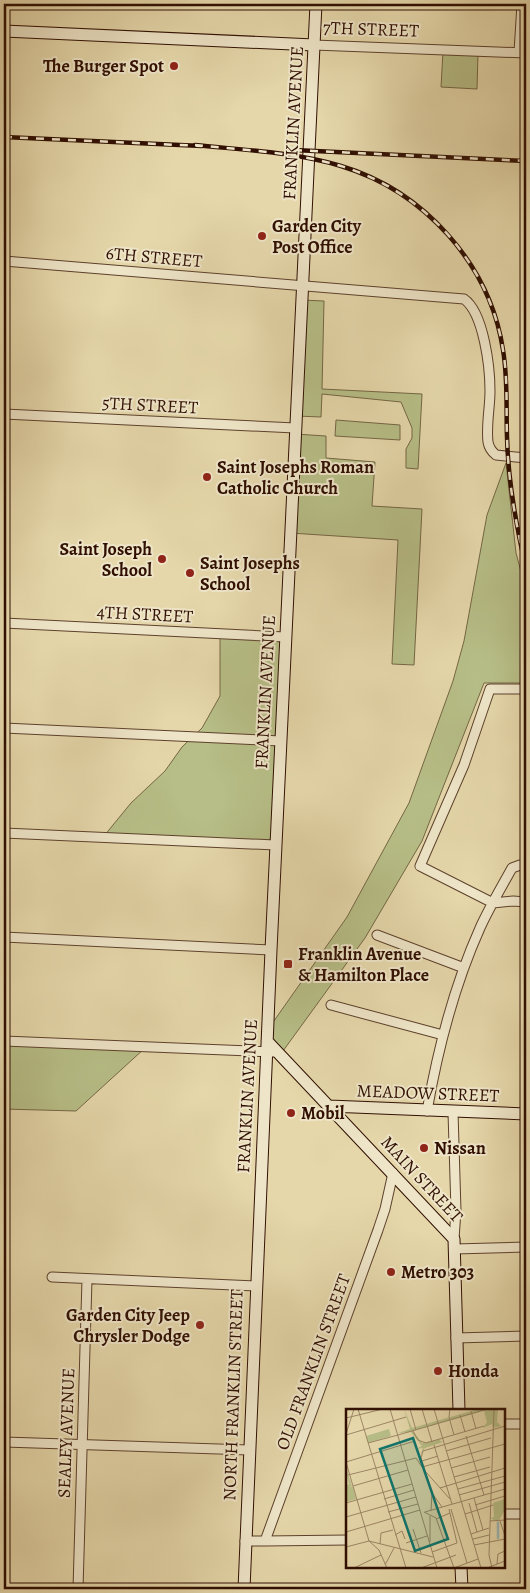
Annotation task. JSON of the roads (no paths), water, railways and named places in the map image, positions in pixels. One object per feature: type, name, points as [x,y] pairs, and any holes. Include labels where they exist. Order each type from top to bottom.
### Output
[{"type":"main road","name":"FRANKLIN AVENUE","points":[[259,1202],[270,1048],[270,950],[316,4]]},
{"type":"main road","name":"7TH STREET","points":[[4,31],[314,45]]},
{"type":"main road","name":"MAIN STREET","points":[[270,1048],[329,1106],[392,1173],[454,1244],[459,1409]]},
{"type":"main road","name":"MEADOW STREET","points":[[329,1106],[526,1114]]},
{"type":"main road","name":"NORTH FRANKLIN STREET","points":[[244,1589],[259,1202]]},
{"type":"main road","points":[[461,1568],[462,1589]]},
{"type":"street","points":[[522,4],[523,52]]},
{"type":"street","name":"7TH STREET","points":[[314,45],[523,52]]},
{"type":"street","name":"6TH STREET","points":[[4,261],[466,300],[475,313],[488,361],[490,388],[489,446],[496,455],[526,458]]},
{"type":"street","name":"5TH STREET","points":[[4,414],[296,428]]},
{"type":"street","name":"4TH STREET","points":[[4,623],[286,637]]},
{"type":"street","points":[[526,690],[490,689],[464,765],[420,866],[493,903],[526,902]]},
{"type":"street","points":[[4,728],[280,741]]},
{"type":"street","points":[[4,833],[275,845]]},
{"type":"street","points":[[427,1111],[443,1035],[454,996],[480,928],[512,868],[516,865],[526,868]]},
{"type":"street","points":[[377,935],[464,968]]},
{"type":"street","points":[[4,937],[270,950]]},
{"type":"street","points":[[331,1005],[443,1035]]},
{"type":"street","points":[[4,1040],[270,1048]]},
{"type":"street","points":[[453,1112],[456,1211],[454,1244],[526,1247]]},
{"type":"street","name":"OLD FRANKLIN STREET","points":[[265,1541],[378,1230],[385,1209],[392,1173]]},
{"type":"street","points":[[52,1277],[256,1286]]},
{"type":"street","name":"SEALEY AVENUE","points":[[78,1589],[87,1279]]},
{"type":"street","points":[[456,1338],[526,1336]]},
{"type":"street","points":[[505,1424],[526,1424]]},
{"type":"street","points":[[4,1442],[249,1450]]},
{"type":"street","points":[[505,1514],[526,1514]]},
{"type":"street","points":[[245,1541],[346,1540]]},
{"type":"railway","points":[[4,137],[202,146]]},
{"type":"railway","points":[[195,145],[287,155],[341,166],[371,178],[400,193],[448,235],[468,261],[484,288],[496,318],[506,372],[508,453],[511,486],[526,568]]},
{"type":"railway","points":[[294,150],[526,161]]},
{"type":"place","name":"The Burger Spot","points":[[174,66]]},
{"type":"place","name":"Garden City Post Office","points":[[262,236]]},
{"type":"place","name":"Saint Josephs Roman Catholic Church","points":[[207,477]]},
{"type":"place","name":"Saint Joseph School","points":[[162,559]]},
{"type":"place","name":"Saint Josephs School","points":[[190,573]]},
{"type":"place","name":"Franklin Avenue & Hamilton Place","points":[[288,964]]},
{"type":"place","name":"Mobil","points":[[291,1113]]},
{"type":"place","name":"Nissan","points":[[424,1148]]},
{"type":"place","name":"Metro 303","points":[[391,1272]]},
{"type":"place","name":"Garden City Jeep Chrysler Dodge","points":[[200,1325]]},
{"type":"place","name":"Honda","points":[[438,1371]]}]
